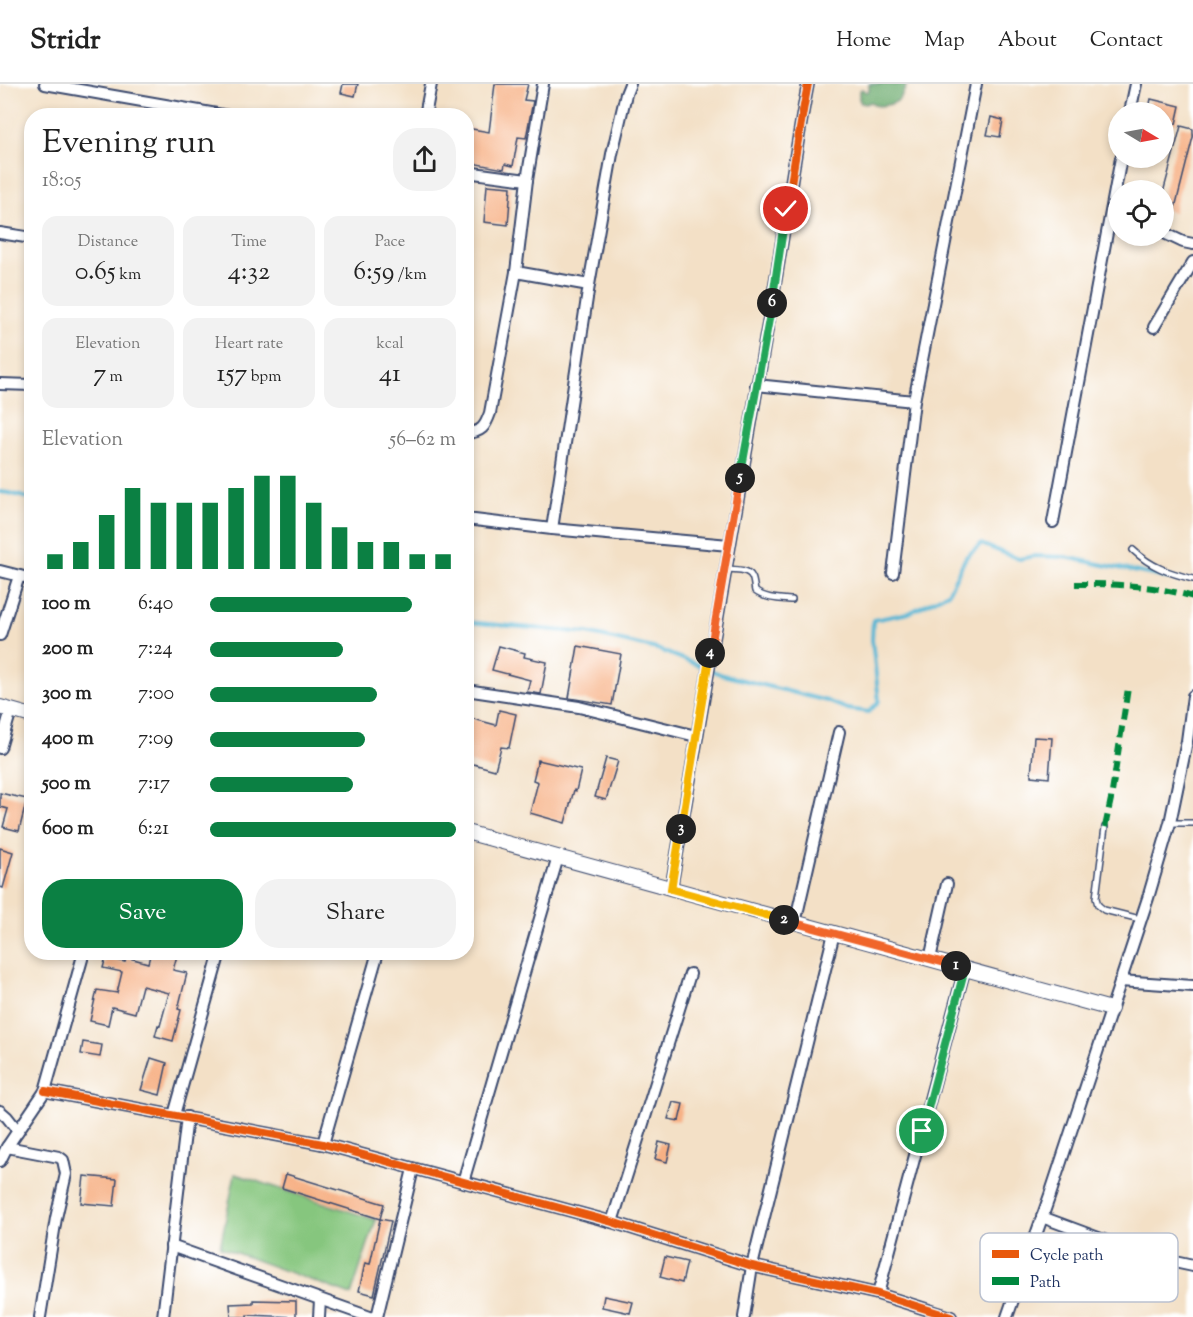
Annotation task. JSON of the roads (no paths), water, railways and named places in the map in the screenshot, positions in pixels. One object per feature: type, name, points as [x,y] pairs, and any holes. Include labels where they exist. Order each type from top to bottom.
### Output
[{"type":"street","points":[[45,84],[182,108]]},
{"type":"street","points":[[426,108],[431,84]]},
{"type":"street","points":[[474,432],[485,426],[490,413],[516,272],[527,180],[543,84]]},
{"type":"street","points":[[552,529],[589,285],[612,154],[630,84]]},
{"type":"street","points":[[671,889],[808,84]]},
{"type":"street","points":[[893,573],[914,401],[976,84]]},
{"type":"street","points":[[1132,102],[1136,84]]},
{"type":"street","points":[[474,173],[527,180]]},
{"type":"street","points":[[0,233],[24,237]]},
{"type":"street","points":[[1174,238],[1193,244]]},
{"type":"street","points":[[1053,522],[1108,245]]},
{"type":"street","points":[[1154,327],[1193,262]]},
{"type":"street","points":[[516,272],[589,285]]},
{"type":"street","points":[[0,384],[24,385]]},
{"type":"street","points":[[756,386],[914,401]]},
{"type":"street","points":[[474,520],[729,545]]},
{"type":"street","points":[[0,571],[24,577]]},
{"type":"street","points":[[0,635],[19,576]]},
{"type":"street","points":[[474,691],[579,707],[696,736]]},
{"type":"street","points":[[1036,1233],[1141,919],[1170,823],[1190,742],[1193,696]]},
{"type":"street","points":[[0,748],[6,709],[24,714]]},
{"type":"street","points":[[795,923],[839,732]]},
{"type":"street","points":[[474,834],[1111,1009]]},
{"type":"street","points":[[463,1182],[558,857]]},
{"type":"street","points":[[930,959],[947,884]]},
{"type":"street","points":[[744,1317],[752,1266],[834,933]]},
{"type":"street","points":[[0,1161],[7,1146],[45,1090],[82,960]]},
{"type":"street","points":[[174,1115],[218,960]]},
{"type":"street","points":[[323,1144],[376,960]]},
{"type":"street","points":[[878,1294],[965,968]]},
{"type":"street","points":[[612,1222],[690,974]]},
{"type":"street","points":[[1120,981],[1193,986]]},
{"type":"street","points":[[45,1090],[323,1144],[612,1222],[752,1266],[878,1294],[951,1317]]},
{"type":"street","points":[[0,1111],[18,1131]]},
{"type":"street","points":[[163,1317],[187,1118]]},
{"type":"street","points":[[7,1146],[59,1157],[65,1166],[66,1174],[56,1218],[40,1317]]},
{"type":"street","points":[[377,1317],[413,1169]]},
{"type":"street","points":[[1042,1217],[1085,1233]]},
{"type":"street","points":[[171,1246],[370,1317]]},
{"type":"street","points":[[1178,1263],[1193,1266]]},
{"type":"street","points":[[319,1317],[320,1300]]},
{"type":"street","points":[[1007,1317],[1012,1302]]},
{"type":"lane","points":[[1133,549],[1144,560],[1165,572],[1193,579]]},
{"type":"lane","points":[[724,568],[750,573],[754,580],[755,591],[759,595],[792,600]]},
{"type":"lane","points":[[1170,823],[1193,823]]},
{"type":"lane","points":[[1105,827],[1096,898],[1098,905],[1104,910],[1141,919]]},
{"type":"waterway","points":[[0,492],[24,497]]},
{"type":"waterway","points":[[474,623],[587,633],[657,649],[723,675],[827,701],[847,709],[869,712],[879,701],[872,640],[873,620],[909,613],[948,593],[966,557],[981,544],[1019,559],[1034,556],[1065,557],[1177,580]]}]
